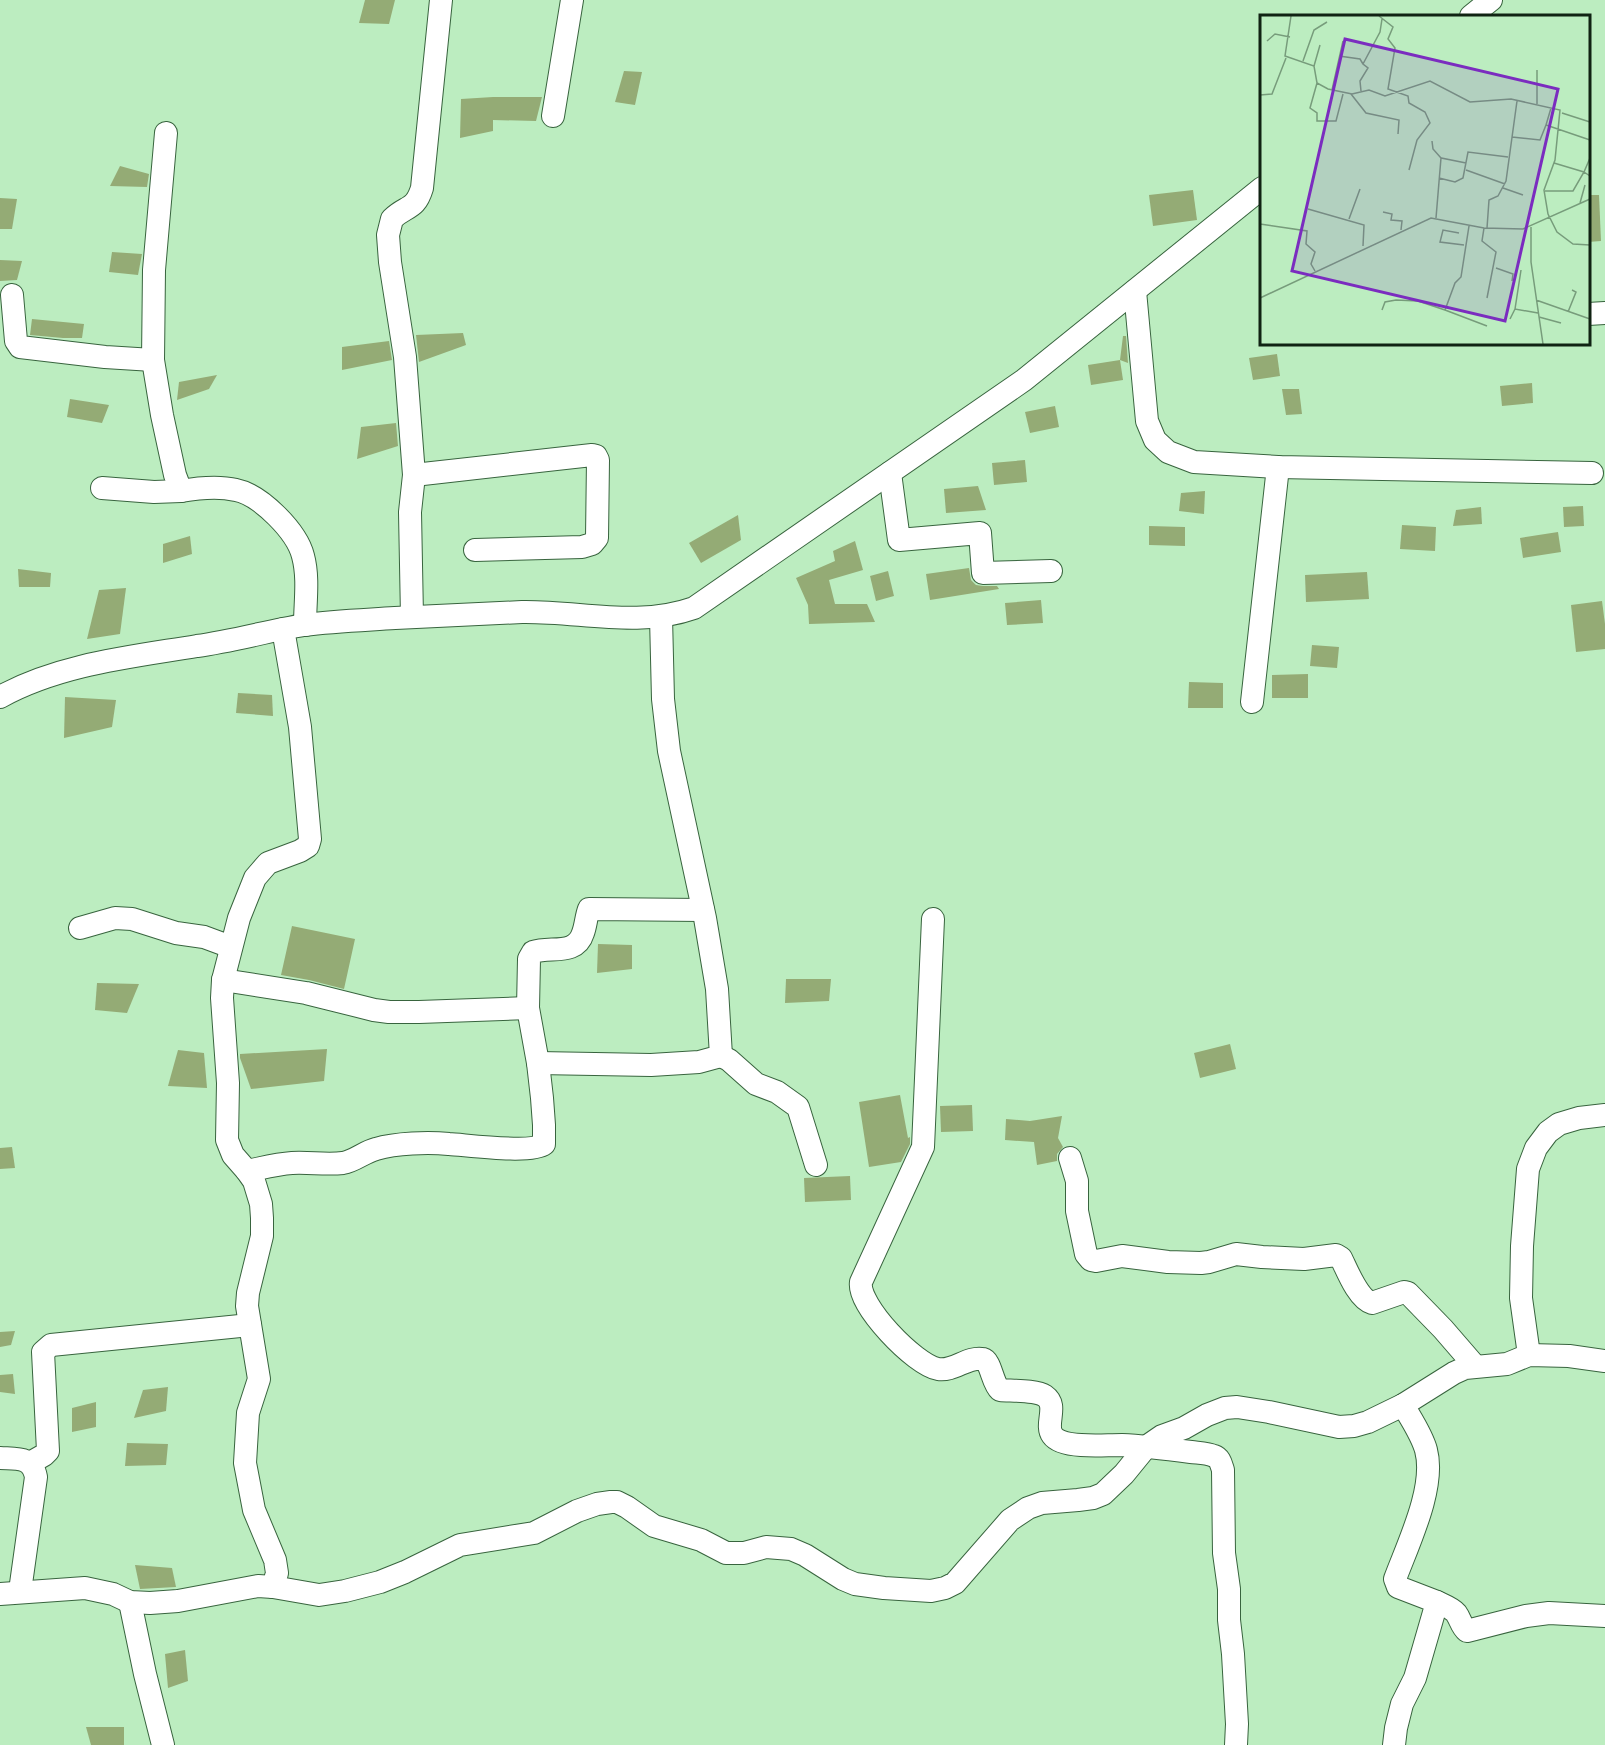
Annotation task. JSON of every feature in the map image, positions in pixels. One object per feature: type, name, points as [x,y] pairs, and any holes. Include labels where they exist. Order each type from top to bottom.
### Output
[{"type":"street","points":[[412,617],[410,512],[414,476],[405,357],[388,235],[392,219],[419,199],[422,188],[441,0]]},
{"type":"street","points":[[553,116],[572,0]]},
{"type":"street","points":[[1472,15],[1491,0]]},
{"type":"street","points":[[166,133],[154,270],[153,360],[162,415],[175,475],[181,491]]},
{"type":"street","points":[[0,697],[19,686],[110,660],[204,645],[305,625],[340,621],[526,612],[638,618],[661,617],[694,608],[1024,380],[1260,190]]},
{"type":"street","points":[[1135,291],[1147,421],[1155,440],[1168,452],[1194,462],[1278,467],[1592,473]]},
{"type":"street","points":[[12,295],[15,334],[20,347],[153,360]]},
{"type":"street","points":[[1590,314],[1605,313]]},
{"type":"street","points":[[414,476],[596,456],[598,460],[597,538],[592,544],[582,547],[475,550]]},
{"type":"street","points":[[1252,702],[1278,467]]},
{"type":"street","points":[[890,473],[899,540],[980,533],[983,573],[1051,571]]},
{"type":"street","points":[[102,488],[154,492],[211,488],[240,490],[263,505],[277,517],[299,543],[306,568],[305,625]]},
{"type":"street","points":[[661,617],[663,699],[669,752],[703,910],[717,989],[721,1056]]},
{"type":"street","points":[[273,1587],[276,1573],[275,1560],[254,1510],[244,1463],[248,1413],[259,1379],[247,1306],[262,1236],[261,1204],[258,1191],[248,1171],[233,1155],[227,1140],[228,1083],[222,998],[223,980],[231,947],[239,918],[255,878],[268,863],[300,851],[308,846],[310,839],[300,727],[283,629]]},
{"type":"street","points":[[248,1171],[292,1163],[348,1162],[365,1152],[395,1145],[446,1143],[500,1148],[539,1147],[544,1144],[544,1125],[538,1062],[528,1008],[529,959],[533,952],[575,947],[583,934],[589,909],[703,910]]},
{"type":"street","points":[[80,928],[114,918],[132,919],[176,933],[204,937],[231,947]]},
{"type":"street","points":[[933,920],[923,1147],[861,1282],[861,1290],[867,1304],[903,1349],[936,1369],[946,1370],[958,1364],[985,1360],[988,1362],[994,1385],[1000,1390],[1044,1395],[1049,1401],[1052,1413],[1049,1428],[1054,1437],[1062,1443],[1146,1447],[1215,1456],[1220,1461],[1223,1470],[1224,1553],[1234,1664],[1236,1745]]},
{"type":"street","points":[[223,980],[306,993],[388,1012],[528,1008]]},
{"type":"street","points":[[538,1062],[651,1065],[699,1062],[721,1056],[729,1060],[756,1084],[777,1092],[800,1110],[816,1165]]},
{"type":"street","points":[[1529,1355],[1521,1298],[1522,1246],[1528,1170],[1536,1148],[1548,1132],[1559,1124],[1579,1118],[1605,1115]]},
{"type":"street","points":[[1070,1158],[1077,1181],[1077,1210],[1086,1254],[1091,1260],[1122,1256],[1168,1262],[1201,1263],[1236,1254],[1304,1259],[1336,1255],[1341,1258],[1359,1293],[1366,1301],[1371,1303],[1404,1292],[1408,1293],[1475,1366]]},
{"type":"street","points":[[30,1463],[48,1451],[43,1352],[46,1347],[250,1325]]},
{"type":"street","points":[[0,1458],[30,1463],[35,1469],[36,1477],[10,1592],[85,1588],[113,1594],[130,1602],[150,1603],[178,1601],[258,1586],[319,1595],[380,1582],[460,1545],[534,1533],[577,1511],[611,1502],[621,1503],[654,1526],[701,1540],[726,1553],[744,1553],[766,1547],[791,1549],[805,1555],[848,1582],[884,1588],[931,1591],[955,1583],[1010,1520],[1020,1512],[1042,1503],[1093,1498],[1103,1494],[1124,1474],[1146,1447],[1162,1436],[1230,1407],[1269,1412],[1339,1427],[1354,1426],[1368,1422],[1403,1405],[1459,1370],[1475,1366],[1507,1364],[1529,1355],[1569,1356],[1605,1361]]},
{"type":"street","points":[[1403,1405],[1425,1445],[1428,1476],[1422,1506],[1395,1579],[1398,1587],[1452,1610],[1467,1631],[1549,1612],[1605,1616]]},
{"type":"street","points":[[130,1602],[145,1674],[164,1745]]},
{"type":"street","points":[[1394,1745],[1402,1704],[1415,1677],[1437,1602]]},
{"type":"building","points":[[365,0],[395,0],[389,24],[359,23]]},
{"type":"building","points":[[624,71],[642,72],[635,105],[615,102]]},
{"type":"building","points":[[542,97],[536,121],[493,120],[493,131],[460,138],[461,99]]},
{"type":"building","points":[[120,166],[149,174],[147,187],[110,186]]},
{"type":"building","points":[[1193,190],[1197,220],[1153,226],[1149,195]]},
{"type":"building","points":[[1590,195],[1599,195],[1601,241],[1590,242]]},
{"type":"building","points":[[0,198],[17,199],[12,229],[0,229]]},
{"type":"building","points":[[112,252],[142,254],[138,275],[109,272]]},
{"type":"building","points":[[0,260],[22,261],[17,280],[0,281]]},
{"type":"building","points":[[32,319],[84,324],[82,338],[30,335]]},
{"type":"building","points":[[463,333],[466,345],[419,362],[416,335]]},
{"type":"building","points":[[1123,336],[1126,336],[1128,363],[1120,360]]},
{"type":"building","points":[[389,341],[392,360],[342,370],[342,347]]},
{"type":"building","points":[[1277,354],[1280,376],[1253,380],[1249,358]]},
{"type":"building","points":[[1120,360],[1123,380],[1091,385],[1088,365]]},
{"type":"building","points":[[217,375],[209,389],[177,400],[179,382]]},
{"type":"building","points":[[1532,383],[1533,403],[1502,406],[1500,386]]},
{"type":"building","points":[[1282,389],[1299,389],[1302,414],[1286,415]]},
{"type":"building","points":[[70,399],[109,405],[102,423],[67,417]]},
{"type":"building","points":[[1055,406],[1059,427],[1030,433],[1025,412]]},
{"type":"building","points":[[396,423],[398,446],[357,459],[361,427]]},
{"type":"building","points":[[1025,460],[1027,482],[994,485],[992,463]]},
{"type":"building","points":[[978,486],[986,510],[946,513],[944,489]]},
{"type":"building","points":[[1205,491],[1204,514],[1179,511],[1181,493]]},
{"type":"building","points":[[1583,506],[1584,526],[1564,527],[1563,507]]},
{"type":"building","points":[[1481,507],[1482,524],[1453,526],[1456,510]]},
{"type":"building","points":[[738,515],[741,540],[701,563],[689,543]]},
{"type":"building","points":[[1402,525],[1436,527],[1435,551],[1400,549]]},
{"type":"building","points":[[1149,526],[1185,527],[1185,546],[1149,545]]},
{"type":"building","points":[[1558,532],[1561,552],[1523,558],[1520,538]]},
{"type":"building","points":[[190,536],[192,554],[163,563],[163,544]]},
{"type":"building","points":[[855,541],[863,570],[829,580],[835,604],[867,604],[875,622],[809,624],[808,605],[796,578],[835,561],[833,551]]},
{"type":"building","points":[[969,568],[971,580],[976,585],[997,586],[999,589],[930,600],[926,574]]},
{"type":"building","points":[[18,569],[51,573],[50,587],[19,587]]},
{"type":"building","points":[[888,571],[894,596],[876,601],[870,576]]},
{"type":"building","points":[[1367,572],[1369,599],[1306,602],[1305,575]]},
{"type":"building","points":[[126,588],[120,634],[87,639],[99,590]]},
{"type":"building","points":[[1041,600],[1043,623],[1007,625],[1005,603]]},
{"type":"building","points":[[1602,601],[1605,649],[1576,652],[1571,605]]},
{"type":"building","points":[[1312,645],[1339,647],[1337,668],[1310,666]]},
{"type":"building","points":[[1308,674],[1308,698],[1272,698],[1272,675]]},
{"type":"building","points":[[1189,682],[1223,683],[1223,708],[1188,708]]},
{"type":"building","points":[[238,693],[272,695],[273,716],[236,713]]},
{"type":"building","points":[[65,697],[116,700],[112,727],[64,738]]},
{"type":"building","points":[[292,926],[355,939],[344,989],[281,975]]},
{"type":"building","points":[[598,944],[632,945],[632,969],[597,973]]},
{"type":"building","points":[[786,979],[831,979],[829,1001],[785,1003]]},
{"type":"building","points":[[97,983],[139,984],[127,1013],[95,1010]]},
{"type":"building","points":[[1230,1044],[1236,1069],[1200,1078],[1194,1053]]},
{"type":"building","points":[[327,1049],[324,1081],[251,1089],[240,1058],[240,1054]]},
{"type":"building","points":[[178,1050],[204,1053],[207,1088],[168,1086]]},
{"type":"building","points":[[900,1095],[910,1144],[901,1162],[869,1167],[859,1102]]},
{"type":"building","points":[[972,1105],[973,1131],[941,1132],[940,1106]]},
{"type":"building","points":[[1062,1116],[1058,1138],[1063,1147],[1057,1154],[1057,1161],[1037,1165],[1034,1142],[1005,1140],[1006,1119],[1030,1121]]},
{"type":"building","points":[[12,1147],[15,1168],[0,1169],[0,1148]]},
{"type":"building","points":[[850,1176],[851,1200],[805,1202],[804,1178]]},
{"type":"building","points":[[15,1331],[11,1345],[0,1347],[0,1332]]},
{"type":"building","points":[[13,1374],[15,1394],[0,1392],[0,1375]]},
{"type":"building","points":[[168,1387],[166,1411],[134,1418],[143,1390]]},
{"type":"building","points":[[96,1402],[96,1427],[72,1432],[72,1408]]},
{"type":"building","points":[[127,1443],[168,1444],[166,1465],[125,1466]]},
{"type":"building","points":[[135,1565],[172,1568],[176,1587],[140,1589]]},
{"type":"building","points":[[185,1650],[188,1681],[168,1688],[165,1654]]},
{"type":"building","points":[[86,1727],[124,1727],[124,1745],[91,1745]]}]
